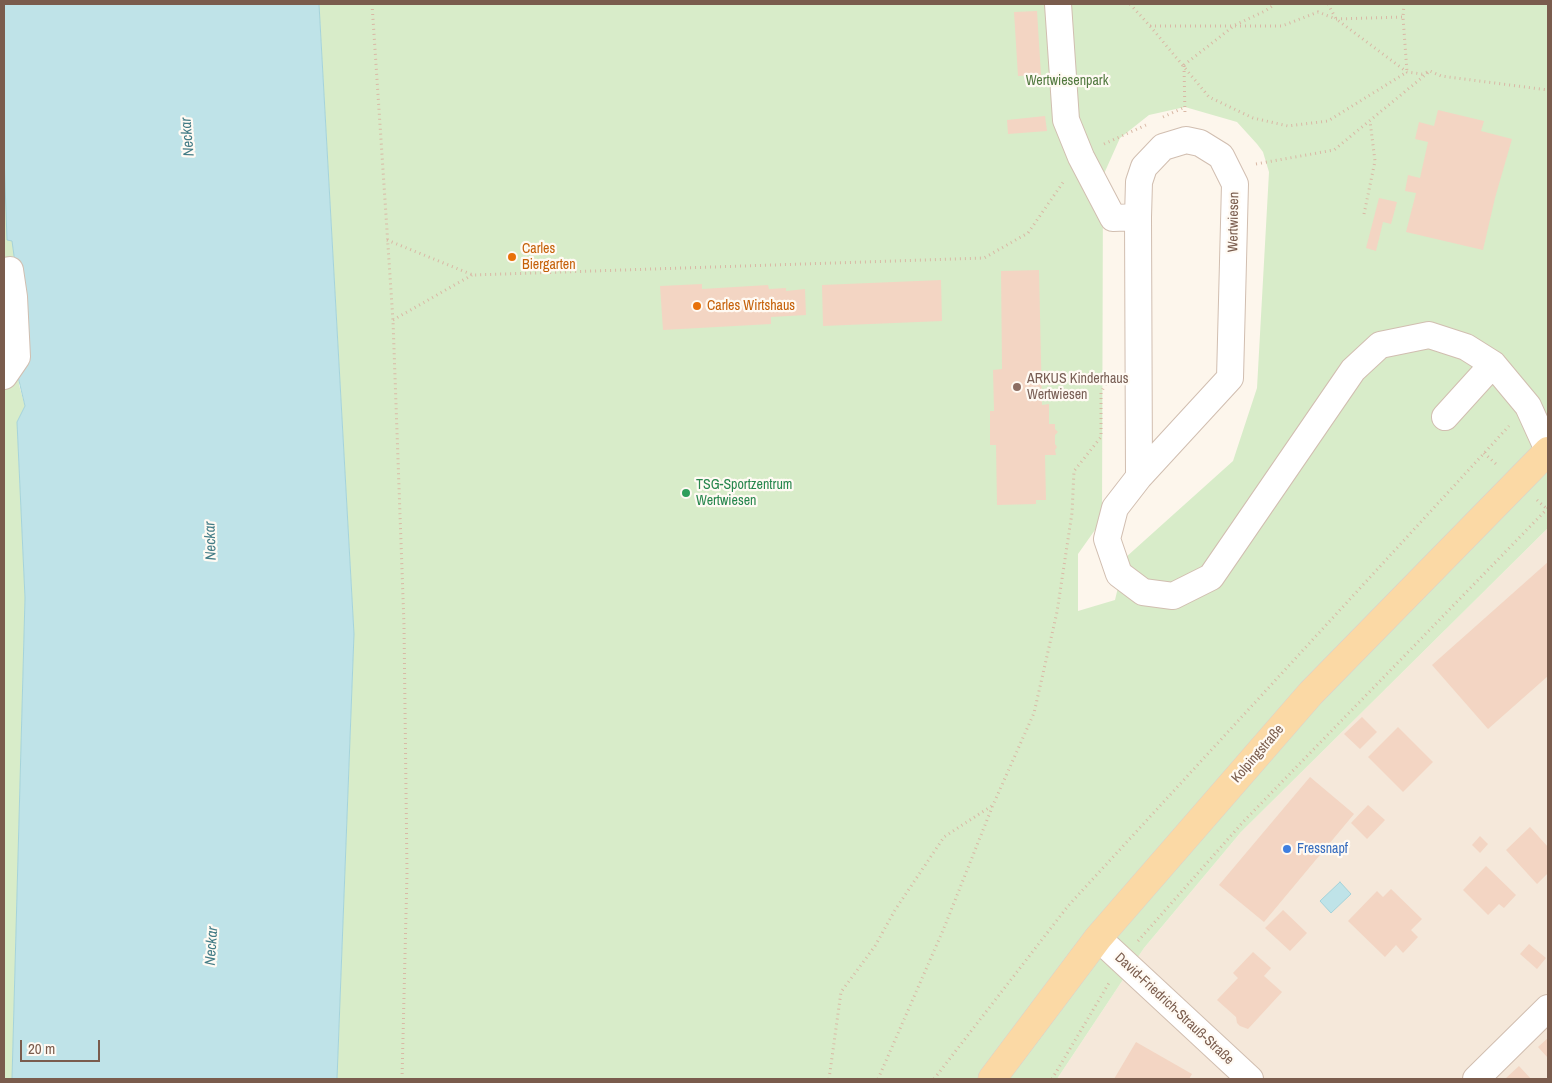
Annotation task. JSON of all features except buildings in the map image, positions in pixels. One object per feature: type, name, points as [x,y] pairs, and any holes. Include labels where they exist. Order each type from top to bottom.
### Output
[{"type":"main road","name":"Kolpingstraße","points":[[992,1079],[1098,938],[1311,693],[1548,451]]},
{"type":"street","points":[[1058,4],[1066,120],[1081,158],[1113,218],[1138,217]]},
{"type":"street","points":[[1140,477],[1139,182],[1144,167],[1162,147],[1186,140]]},
{"type":"street","name":"Wertwiesen","points":[[1186,140],[1200,143],[1221,156],[1235,184],[1230,378],[1140,477],[1115,508],[1107,539],[1119,574],[1143,592],[1173,596],[1211,577],[1353,370],[1380,345],[1429,335],[1466,347],[1493,364],[1528,406],[1548,451]]},
{"type":"street","points":[[4,271],[10,270],[14,297],[17,357],[4,376]]},
{"type":"street","points":[[1445,417],[1493,364]]},
{"type":"street","name":"David-Friedrich-Strauß-Straße","points":[[1098,938],[1244,1077]]},
{"type":"street","points":[[1476,1079],[1548,1008]]},
{"type":"path","points":[[372,4],[393,320],[405,645],[407,873],[402,1079]]},
{"type":"path","points":[[1130,4],[1184,65],[1209,97],[1253,118],[1288,126],[1328,121],[1408,72]]},
{"type":"path","points":[[1184,65],[1235,25],[1265,11],[1275,4]]},
{"type":"path","points":[[1328,4],[1336,19]]},
{"type":"path","points":[[1404,4],[1403,17],[1408,72]]},
{"type":"path","points":[[1150,26],[1282,26],[1318,12],[1336,19],[1408,72],[1422,74],[1430,71],[1442,76],[1548,90]]},
{"type":"path","points":[[1336,19],[1403,17]]},
{"type":"path","points":[[1184,65],[1186,140]]},
{"type":"path","points":[[1249,160],[1257,165],[1334,150],[1430,71]]},
{"type":"path","points":[[1160,119],[1185,107]]},
{"type":"path","points":[[1364,214],[1375,161],[1370,121]]},
{"type":"path","points":[[387,240],[473,275],[984,258],[1028,233],[1081,158],[1108,142],[1151,122]]},
{"type":"path","points":[[393,320],[473,275]]},
{"type":"path","points":[[878,1079],[944,928],[993,805],[1034,713],[1058,603],[1072,513],[1074,471],[1101,437],[1101,393],[1115,364]]},
{"type":"path","points":[[934,1079],[1068,906],[1528,406]]},
{"type":"path","points":[[1052,1079],[1122,960],[1244,821],[1548,508]]},
{"type":"path","points":[[829,1079],[841,992],[875,946],[895,910],[944,837],[993,805]]},
{"type":"shaded area","points":[[1548,528],[1548,1079],[1057,1079],[1144,948],[1241,832]]},
{"type":"green space","name":"Wertwiesenpark","points":[[319,4],[1548,4],[1548,528],[1241,832],[1144,948],[1057,1079],[337,1079],[354,634]],"holes":[[[1185,107],[1237,122],[1263,152],[1269,172],[1257,388],[1233,461],[1125,558],[1115,600],[1078,611],[1078,554],[1102,520],[1103,176],[1120,138],[1149,115]]]},
{"type":"green space","points":[[4,156],[16,270],[19,385],[25,406],[17,422],[25,598],[12,1079],[4,1079]]},
{"type":"water","name":"Neckar","points":[[4,4],[319,4],[354,634],[337,1079],[12,1079],[25,598],[17,422],[25,406],[16,368],[16,270],[12,241],[7,240],[4,155]]},
{"type":"water","points":[[1340,882],[1351,894],[1331,913],[1320,901]]},
{"type":"place","name":"Carles Biergarten","points":[[512,257]]},
{"type":"place","name":"Carles Wirtshaus","points":[[697,306]]},
{"type":"place","name":"ARKUS Kinderhaus Wertwiesen","points":[[1017,387]]},
{"type":"place","name":"TSG-Sportzentrum Wertwiesen","points":[[686,493]]},
{"type":"place","name":"Fressnapf","points":[[1287,849]]}]
